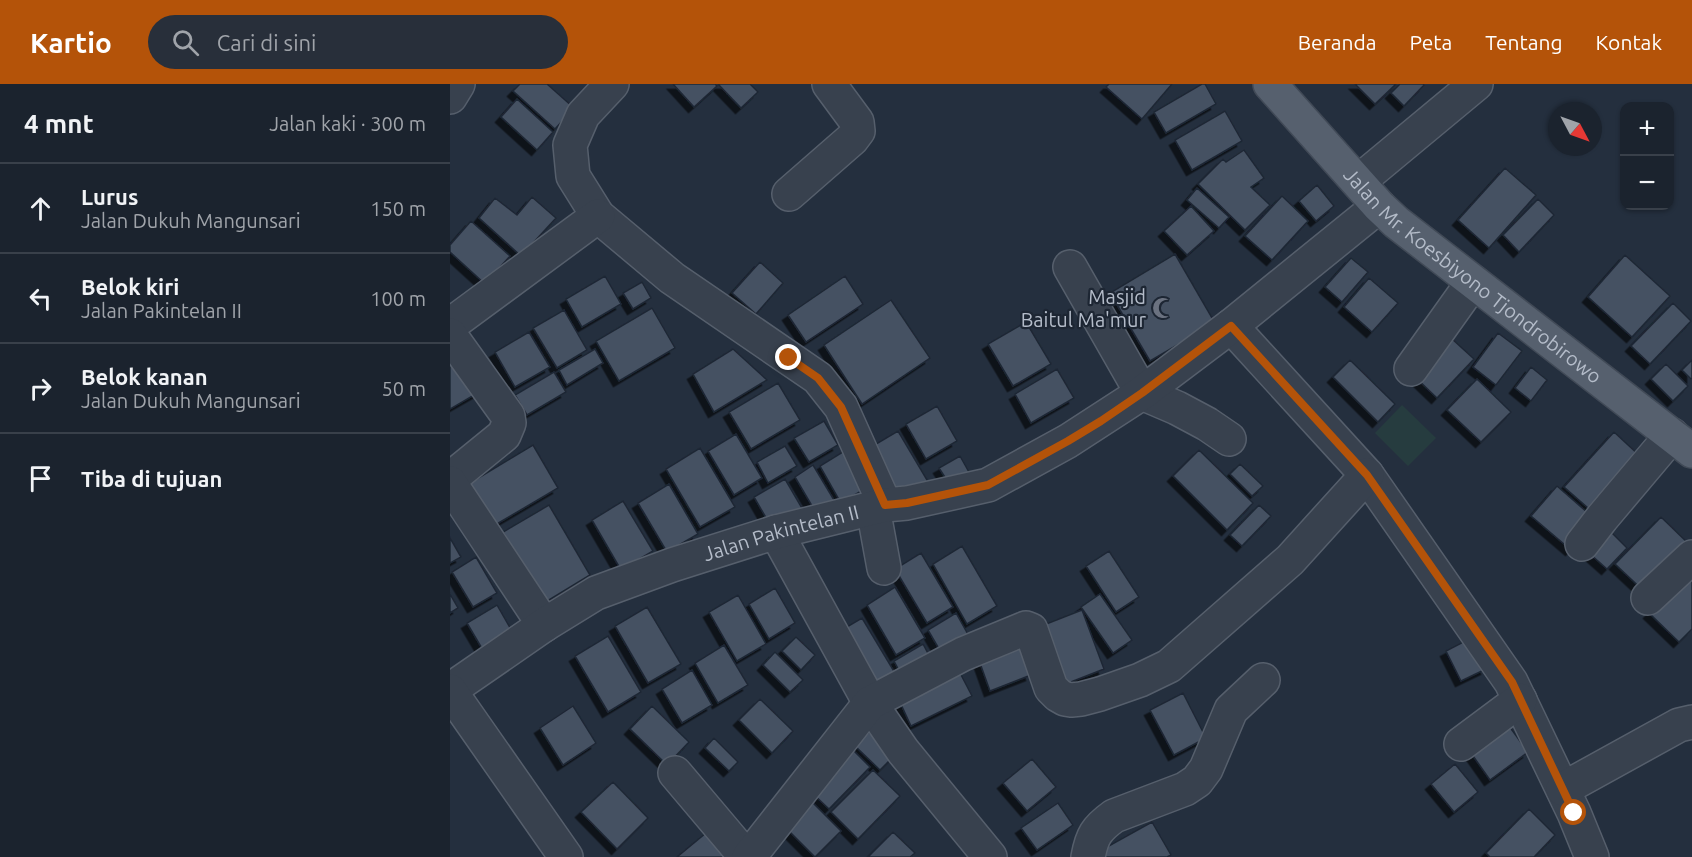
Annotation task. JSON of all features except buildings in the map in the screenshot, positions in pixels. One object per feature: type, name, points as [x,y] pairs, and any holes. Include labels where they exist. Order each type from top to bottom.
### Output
[{"type":"main road","name":"Jalan Mr. Koesbiyono Tjondrobirowo","points":[[1270,84],[1396,222],[1682,443]]},
{"type":"street","points":[[450,97],[458,84]]},
{"type":"street","points":[[612,84],[583,116],[570,145],[573,176],[598,216],[672,278],[818,378],[841,407],[879,507],[884,568]]},
{"type":"street","points":[[789,194],[852,140],[858,131],[857,122],[829,84]]},
{"type":"street","name":"Jalan Pakintelan II","points":[[450,691],[543,625],[596,593],[672,565],[776,532],[879,507],[988,485],[1068,441],[1142,393],[1231,326],[1369,194],[1476,84]]},
{"type":"street","points":[[450,325],[598,216]]},
{"type":"street","points":[[1070,267],[1142,393],[1207,424],[1228,439]]},
{"type":"street","points":[[1411,369],[1473,282]]},
{"type":"street","points":[[1231,326],[1367,475],[1512,682],[1563,789],[1588,855]]},
{"type":"street","points":[[450,334],[508,416],[509,423],[504,435],[450,481],[543,625]]},
{"type":"street","points":[[1582,544],[1602,518],[1682,443]]},
{"type":"street","points":[[675,773],[747,857],[870,703],[963,654],[1026,628],[1030,629],[1051,688],[1065,699],[1081,699],[1140,680],[1169,666],[1290,560],[1367,475]]},
{"type":"street","points":[[776,532],[870,703],[903,751],[990,857]]},
{"type":"street","points":[[1648,598],[1692,557]]},
{"type":"street","points":[[1088,857],[1092,839],[1114,816],[1185,789],[1197,781],[1206,769],[1231,710],[1263,680]]},
{"type":"street","points":[[450,691],[566,857]]},
{"type":"street","points":[[1461,744],[1520,700]]},
{"type":"street","points":[[1563,789],[1679,725],[1692,722]]},
{"type":"green space","points":[[1402,405],[1436,438],[1408,466],[1375,433]]},
{"type":"place","name":"Masjid Baitul Ma'mur","points":[[1163,308]]},
{"type":"route","points":[[789,358],[818,378],[841,407],[885,505],[907,503],[988,485],[1101,421],[1231,326],[1367,475],[1512,682],[1574,813]]}]
